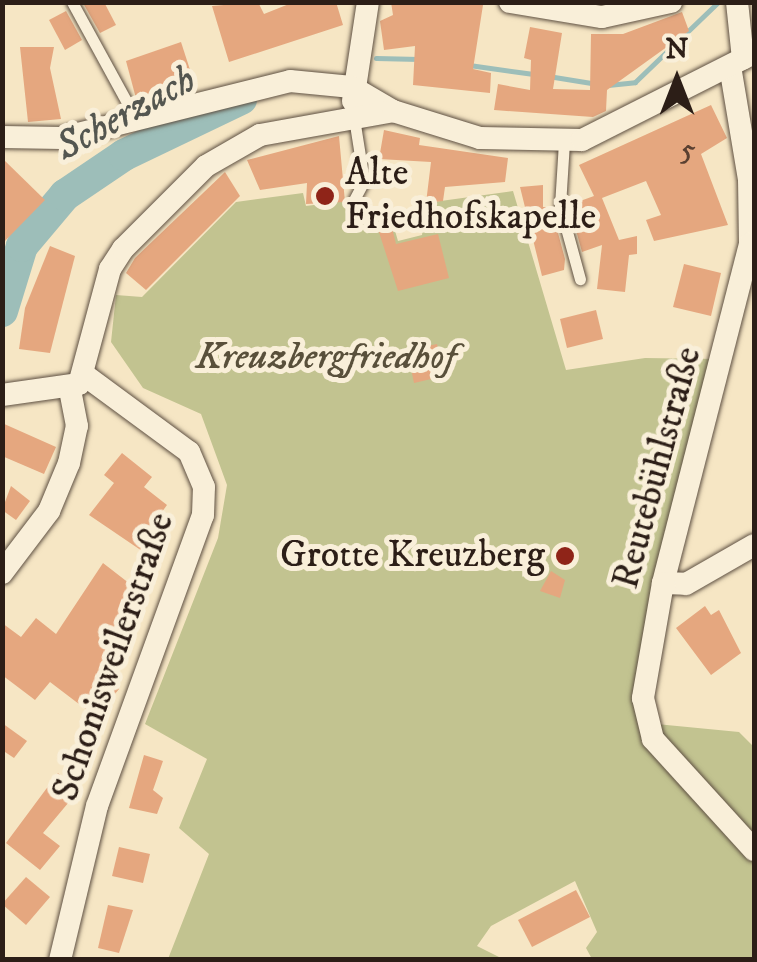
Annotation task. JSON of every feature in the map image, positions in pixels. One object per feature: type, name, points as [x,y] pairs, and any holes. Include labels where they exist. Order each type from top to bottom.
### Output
[{"type":"street","points":[[353,114],[352,88],[368,2]]},
{"type":"street","points":[[510,2],[602,18],[671,2]]},
{"type":"street","name":"Reutebühlstraße","points":[[737,2],[752,206],[746,304],[663,584],[643,679],[646,723],[754,850]]},
{"type":"street","points":[[8,138],[62,138],[254,85],[314,80],[352,88],[392,111],[480,138],[564,142],[621,125],[743,59]]},
{"type":"street","points":[[2,573],[49,511],[77,426],[78,382],[110,269],[161,206],[206,166],[260,135],[353,114],[392,111]]},
{"type":"street","points":[[2,395],[78,382]]},
{"type":"street","name":"Schonisweilerstraße","points":[[60,960],[97,806],[203,515],[204,487],[189,452],[78,382]]},
{"type":"street","points":[[77,426],[98,412],[128,410]]},
{"type":"street","points":[[663,584],[686,584],[754,545]]},
{"type":"lane","points":[[72,2],[136,119]]},
{"type":"lane","points":[[353,114],[364,182],[354,200]]},
{"type":"lane","points":[[564,142],[560,206],[580,280]]},
{"type":"green space","name":"Kreuzbergfriedhof","points":[[513,191],[566,370],[645,358],[717,359],[646,723],[739,732],[754,747],[754,959],[592,959],[586,948],[597,932],[575,881],[491,926],[477,946],[503,959],[168,959],[209,854],[179,828],[207,759],[145,724],[218,538],[227,485],[201,414],[143,388],[111,342],[116,295],[142,297],[236,202],[303,193],[306,206],[369,198],[376,219],[391,217],[398,241],[422,235],[426,203]]},
{"type":"building","points":[[104,2],[116,25],[100,33],[83,3]]},
{"type":"building","points":[[258,2],[264,14],[294,2],[336,2],[343,25],[229,62],[212,6]]},
{"type":"building","points":[[391,2],[483,5],[473,69],[491,73],[490,93],[413,85],[415,46],[384,50],[380,21],[393,15]]},
{"type":"building","points":[[66,11],[82,40],[65,50],[49,20]]},
{"type":"building","points":[[682,12],[689,31],[607,90],[606,111],[593,117],[494,110],[498,84],[530,90],[531,60],[524,58],[530,27],[562,33],[553,89],[590,90],[591,34],[623,34]]},
{"type":"building","points":[[181,42],[192,76],[174,93],[137,102],[126,61]]},
{"type":"building","points":[[20,47],[54,47],[50,68],[61,119],[28,122]]},
{"type":"building","points":[[711,105],[727,138],[701,154],[728,225],[654,241],[646,220],[661,215],[646,181],[602,198],[619,240],[637,236],[637,254],[629,255],[625,292],[597,289],[602,245],[582,252],[569,205],[594,196],[579,165]]},
{"type":"building","points":[[384,130],[420,138],[419,145],[508,158],[505,182],[445,187],[443,201],[426,203],[431,162],[379,159]]},
{"type":"building","points":[[339,136],[345,202],[306,204],[307,183],[260,190],[247,160]]},
{"type":"building","points":[[2,158],[45,200],[2,244]]},
{"type":"building","points":[[225,172],[240,196],[146,290],[126,273],[135,258]]},
{"type":"building","points":[[543,185],[543,207],[551,207],[565,259],[564,270],[542,276],[520,187]]},
{"type":"building","points":[[390,220],[396,244],[438,234],[449,278],[398,291],[376,223]]},
{"type":"building","points":[[50,246],[75,256],[50,353],[19,349],[25,308]]},
{"type":"building","points":[[684,264],[721,273],[711,316],[673,307]]},
{"type":"building","points":[[596,310],[603,339],[567,348],[560,319]]},
{"type":"building","points":[[437,344],[444,376],[414,383],[407,350]]},
{"type":"building","points":[[2,423],[56,447],[44,474],[2,456]]},
{"type":"building","points":[[122,453],[152,477],[144,487],[167,505],[156,520],[165,527],[145,553],[89,515],[114,483],[104,475]]},
{"type":"building","points":[[11,486],[30,501],[16,520],[2,510]]},
{"type":"building","points":[[103,563],[143,594],[128,612],[138,620],[98,672],[119,689],[96,717],[50,682],[35,700],[2,675],[2,623],[21,637],[36,618],[56,634]]},
{"type":"building","points":[[551,571],[565,580],[560,598],[540,591]]},
{"type":"building","points":[[705,606],[711,615],[719,610],[741,653],[711,675],[676,628]]},
{"type":"building","points":[[2,723],[27,741],[14,758],[2,750]]},
{"type":"building","points":[[144,755],[163,761],[153,790],[163,798],[157,814],[129,808]]},
{"type":"building","points":[[58,773],[79,790],[43,833],[60,846],[40,870],[6,843]]},
{"type":"building","points":[[119,847],[150,854],[143,883],[112,876]]},
{"type":"building","points":[[26,877],[50,897],[26,925],[2,904]]},
{"type":"building","points":[[576,890],[590,917],[532,947],[518,920]]},
{"type":"building","points":[[108,905],[133,910],[119,953],[98,948]]},
{"type":"waterway","name":"Scherzach","points":[[608,85],[635,82],[717,3]]},
{"type":"waterway","name":"Scherzach","points":[[376,58],[419,59]]},
{"type":"waterway","name":"Scherzach","points":[[469,65],[533,74]]},
{"type":"waterway","name":"Scherzach","points":[[548,76],[597,84]]},
{"type":"waterway","name":"Scherzach","points":[[2,311],[22,246],[65,195],[124,155],[241,99]]},
{"type":"place","name":"Alte Friedhofskapelle","points":[[325,196]]},
{"type":"place","name":"Grotte Kreuzberg","points":[[565,556]]}]
